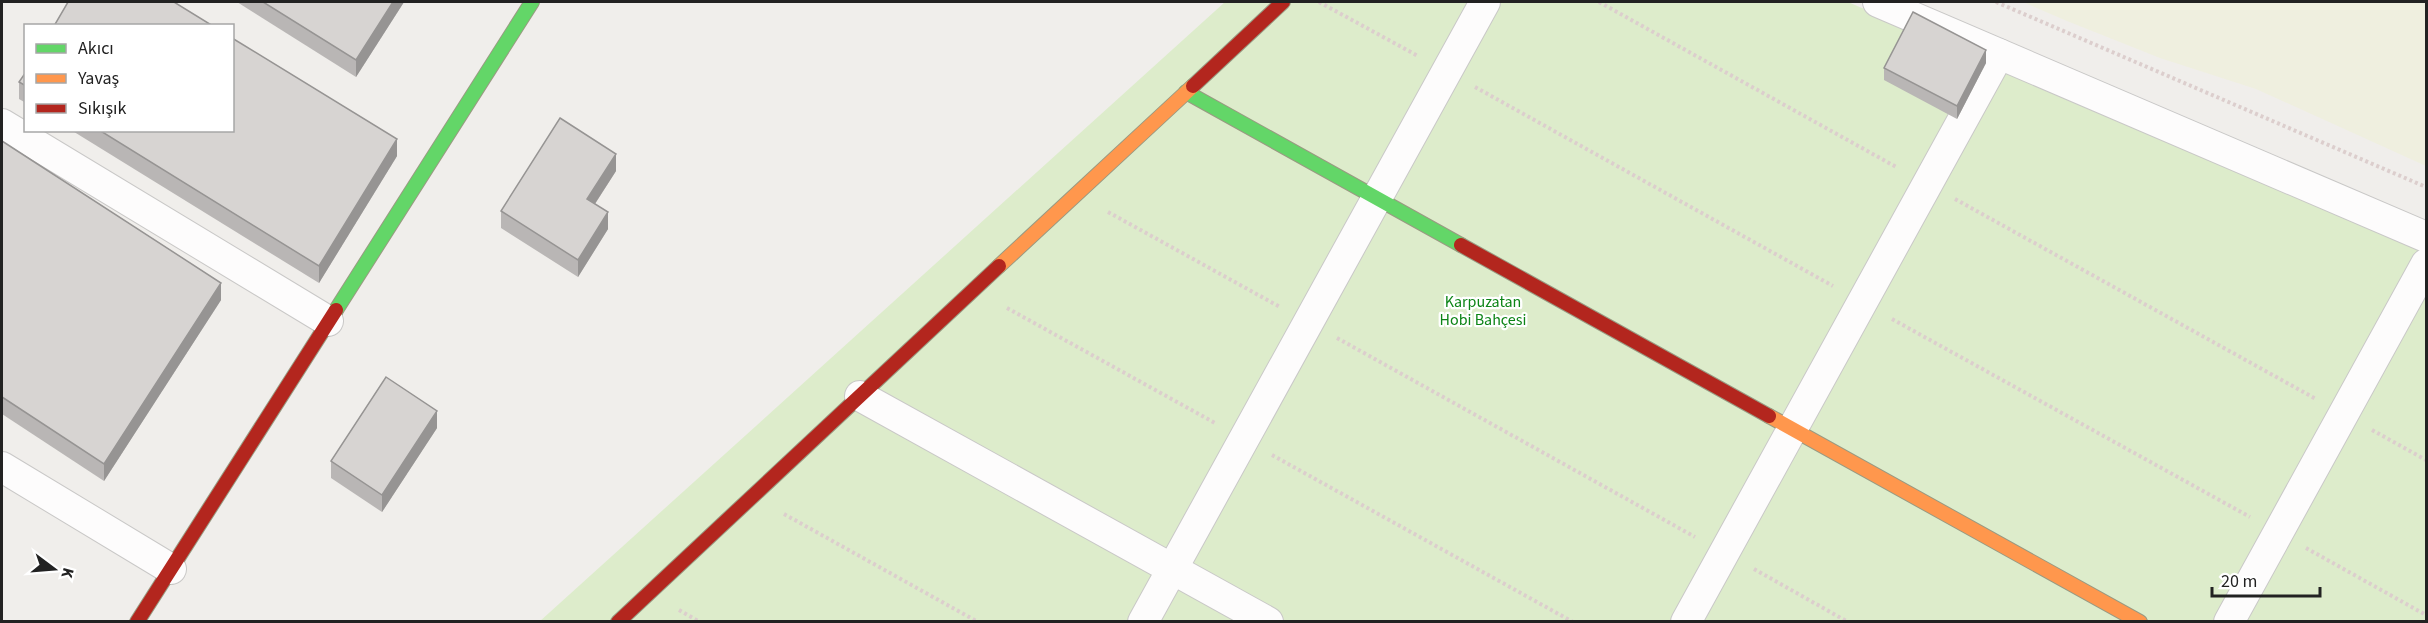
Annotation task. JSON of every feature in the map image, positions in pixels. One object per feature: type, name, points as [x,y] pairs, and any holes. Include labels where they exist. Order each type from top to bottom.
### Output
[{"type":"street","points":[[137,621],[532,2]]},
{"type":"street","points":[[618,621],[1283,2]]},
{"type":"street","points":[[1143,621],[1485,2]]},
{"type":"street","points":[[1878,2],[2427,237]]},
{"type":"street","points":[[1686,621],[1999,54]]},
{"type":"street","points":[[1186,92],[2140,621]]},
{"type":"street","points":[[2,124],[328,321]]},
{"type":"street","points":[[2229,621],[2427,264]]},
{"type":"street","points":[[860,396],[1268,621]]},
{"type":"street","points":[[2,467],[171,569]]},
{"type":"path","points":[[1599,2],[2427,460]]},
{"type":"path","points":[[1996,2],[2427,188]]},
{"type":"path","points":[[1076,194],[1848,621]]},
{"type":"path","points":[[752,496],[978,621]]},
{"type":"green space","name":"Karpuzatan Hobi Bahçesi","points":[[1225,2],[1848,2],[2426,251],[2426,621],[539,622]]},
{"type":"green space","points":[[2023,2],[2426,2],[2426,166],[2256,89],[2160,58]]},
{"type":"building","points":[[68,2],[174,2],[210,24],[55,24]]},
{"type":"building","points":[[263,2],[393,2],[356,60]]},
{"type":"building","points":[[1913,12],[1986,50],[1957,106],[1884,68]]},
{"type":"building","points":[[234,39],[397,139],[319,266],[102,132],[234,132]]},
{"type":"building","points":[[24,75],[24,85],[19,82]]},
{"type":"building","points":[[560,118],[616,154],[587,199],[608,212],[578,260],[501,211]]},
{"type":"building","points":[[2,141],[221,283],[104,464],[2,397]]},
{"type":"building","points":[[386,377],[437,411],[382,495],[331,461]]},
{"type":"traffic: fast","points":[[336,310],[532,2]]},
{"type":"traffic: fast","points":[[1186,92],[1461,245]]},
{"type":"traffic: slow","points":[[999,266],[1193,86]]},
{"type":"traffic: slow","points":[[1769,416],[2140,622]]},
{"type":"traffic: jam","points":[[1193,86],[1283,2]]},
{"type":"traffic: jam","points":[[1461,245],[1769,416]]},
{"type":"traffic: jam","points":[[618,622],[999,266]]},
{"type":"traffic: jam","points":[[137,622],[336,310]]}]
